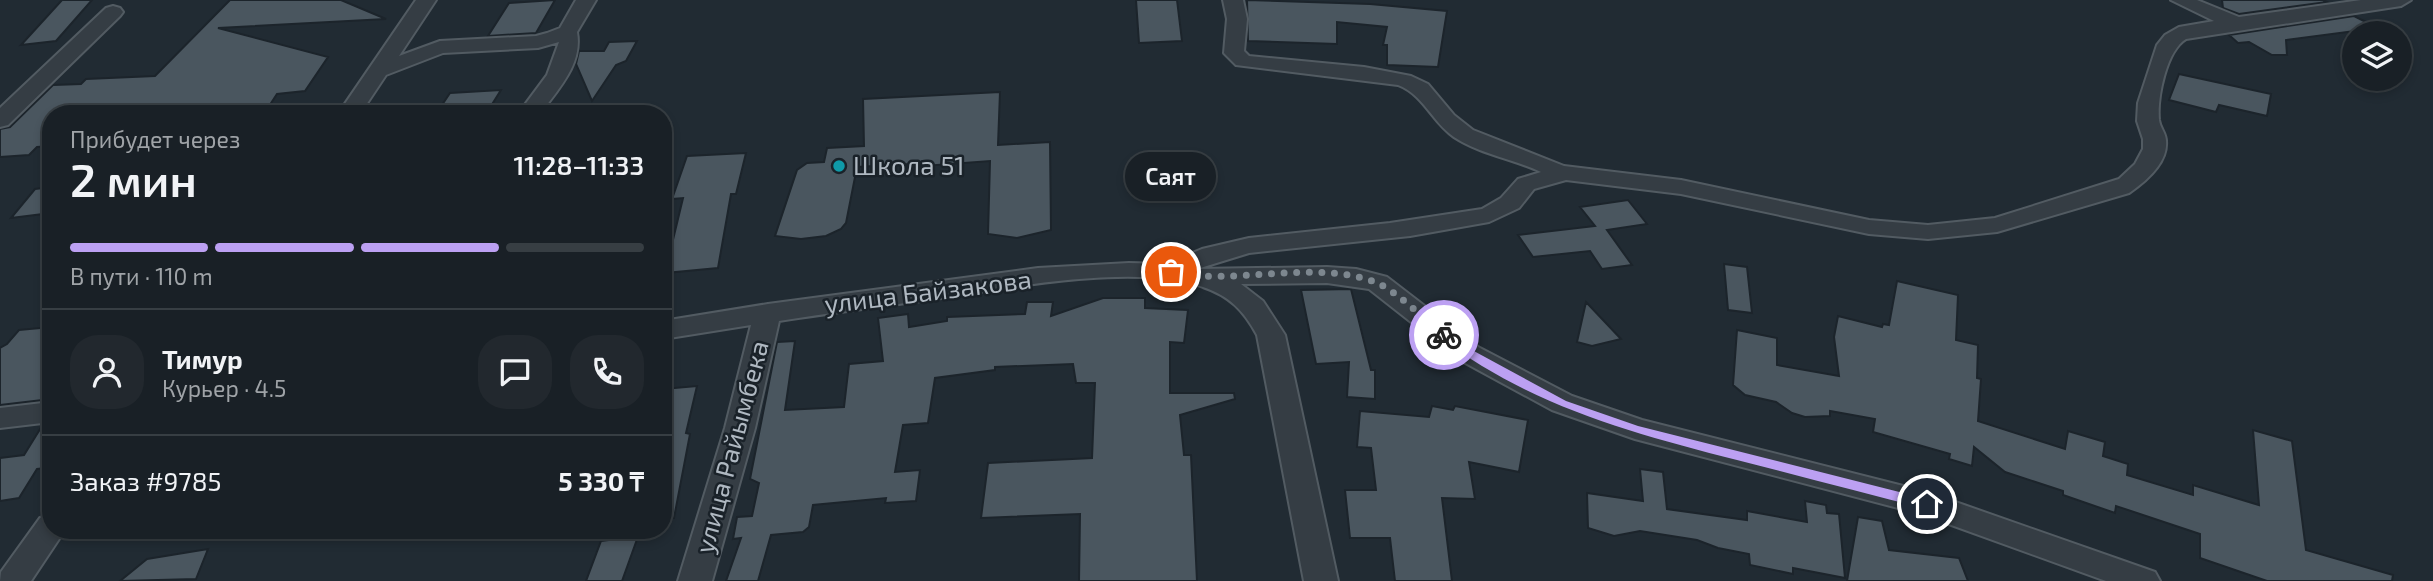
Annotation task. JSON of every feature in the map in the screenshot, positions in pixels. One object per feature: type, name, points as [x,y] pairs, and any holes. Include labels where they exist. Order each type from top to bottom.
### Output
[{"type":"street","points":[[355,105],[426,0],[433,0]]},
{"type":"street","points":[[380,70],[440,47],[538,42],[567,32],[586,0]]},
{"type":"street","points":[[1233,0],[1237,19],[1234,53],[1243,61],[1411,82],[1429,94],[1451,125],[1469,136],[1532,158],[1561,174]]},
{"type":"street","points":[[2180,0],[2233,22]]},
{"type":"street","points":[[1182,274],[1202,255],[1261,242],[1354,234],[1489,215],[1510,203],[1526,184],[1561,174],[1583,173],[1681,187],[1869,227],[1928,232],[1961,230],[2008,222],[2121,188],[2139,177],[2149,161],[2155,141],[2148,124],[2149,104],[2164,54],[2172,39],[2186,31],[2233,22],[2251,23],[2367,2],[2402,0]]},
{"type":"street","points":[[0,120],[113,12]]},
{"type":"street","points":[[535,105],[561,68],[570,41],[567,32]]},
{"type":"street","name":"улица Байзакова","points":[[672,328],[768,312],[1079,272],[1356,277],[1378,283],[1468,352],[1562,404],[1635,429],[1927,504],[2143,581]]},
{"type":"street","name":"улица Байзакова","points":[[1182,274],[1238,292]]},
{"type":"street","points":[[1238,292],[1255,307],[1271,335],[1321,581]]},
{"type":"street","name":"улица Райымбека","points":[[695,581],[740,428],[768,312]]},
{"type":"street","points":[[0,418],[42,413]]},
{"type":"street","points":[[13,581],[43,539]]},
{"type":"building","points":[[62,0],[92,0],[56,41],[21,45]]},
{"type":"building","points":[[230,0],[341,0],[386,19],[218,28],[328,57],[305,91],[277,94],[270,105],[42,105],[42,147],[37,147],[29,155],[0,157],[0,129],[10,127],[53,85],[81,84],[86,79],[155,76]]},
{"type":"building","points":[[555,0],[536,33],[488,36],[509,3]]},
{"type":"building","points":[[1136,0],[1177,0],[1182,41],[1139,43]]},
{"type":"building","points":[[1247,0],[1370,4],[1447,11],[1438,67],[1387,65],[1387,45],[1383,45],[1387,27],[1337,22],[1337,44],[1248,41]]},
{"type":"building","points":[[2222,0],[2327,2],[2239,14],[2223,8]]},
{"type":"building","points":[[2354,16],[2364,21],[2342,21],[2342,33],[2286,40],[2287,55],[2272,55],[2249,42],[2238,43],[2229,35]]},
{"type":"building","points":[[637,41],[626,61],[616,65],[592,101],[576,64],[579,51],[604,51],[609,42]]},
{"type":"building","points":[[2179,74],[2271,94],[2267,116],[2219,105],[2216,112],[2169,100]]},
{"type":"building","points":[[501,90],[492,105],[442,105],[450,93]]},
{"type":"building","name":"Школа 51","points":[[1000,92],[998,145],[1050,142],[1051,230],[1017,238],[988,234],[990,161],[910,167],[910,164],[857,167],[846,223],[841,229],[826,236],[801,239],[775,236],[797,170],[807,163],[824,162],[827,148],[864,146],[863,99]]},
{"type":"building","points":[[746,153],[736,194],[731,194],[718,268],[672,272],[672,244],[683,198],[672,199],[687,156]]},
{"type":"building","points":[[42,188],[42,214],[11,218],[35,189]]},
{"type":"building","points":[[1628,200],[1647,224],[1607,230],[1632,265],[1602,269],[1590,251],[1533,257],[1518,235],[1595,226],[1580,207]]},
{"type":"building","points":[[1724,264],[1747,267],[1752,313],[1728,310]]},
{"type":"building","points":[[1897,281],[1958,295],[1956,340],[1978,345],[1977,378],[1981,379],[1978,421],[2065,449],[2068,431],[2105,442],[2103,456],[2128,464],[2127,475],[2193,495],[2193,485],[2259,505],[2253,430],[2292,441],[2306,550],[2393,575],[2392,581],[2267,581],[2200,558],[2200,534],[2116,506],[2115,513],[2063,495],[2063,491],[2005,472],[1974,447],[1972,466],[1949,459],[1950,454],[1873,432],[1875,419],[1830,411],[1830,416],[1805,417],[1792,413],[1776,402],[1745,395],[1733,385],[1737,330],[1777,338],[1777,365],[1839,376],[1834,337],[1838,316],[1882,327],[1883,324],[1889,325]]},
{"type":"building","points":[[1351,289],[1371,370],[1375,370],[1375,399],[1347,397],[1349,362],[1316,364],[1301,290]]},
{"type":"building","points":[[1103,298],[1145,298],[1145,308],[1188,310],[1184,343],[1170,342],[1170,393],[1234,393],[1235,399],[1180,415],[1184,455],[1191,455],[1197,581],[1079,581],[1080,514],[981,518],[988,463],[1092,458],[1095,383],[1076,383],[1073,364],[995,367],[995,370],[935,378],[928,423],[903,425],[895,472],[920,470],[916,501],[885,503],[886,498],[813,505],[809,527],[803,532],[771,535],[758,581],[726,581],[741,538],[733,539],[737,517],[752,516],[759,483],[750,479],[777,342],[795,341],[785,410],[844,407],[849,364],[883,361],[878,318],[908,314],[909,327],[947,321],[947,317],[1025,314],[1027,302],[1053,302],[1051,316]]},
{"type":"building","points":[[1586,302],[1621,339],[1592,346],[1577,342]]},
{"type":"building","points":[[42,328],[42,400],[0,405],[0,348],[19,330]]},
{"type":"building","points":[[697,386],[686,433],[690,434],[674,518],[672,518],[672,388]]},
{"type":"building","points":[[1432,406],[1453,410],[1455,406],[1528,420],[1519,472],[1469,462],[1475,499],[1442,498],[1452,581],[1395,581],[1390,538],[1350,538],[1345,490],[1376,490],[1371,448],[1357,447],[1360,411],[1429,417]]},
{"type":"building","points":[[42,426],[42,468],[37,469],[19,498],[0,501],[0,458],[24,455]]},
{"type":"building","points":[[1640,469],[1663,472],[1667,509],[1747,520],[1747,511],[1807,522],[1805,501],[1826,505],[1827,513],[1839,514],[1845,578],[1793,568],[1793,574],[1750,565],[1749,554],[1718,548],[1697,540],[1640,531],[1614,536],[1588,528],[1587,493],[1643,501]]},
{"type":"building","points":[[1858,517],[1882,521],[1889,550],[1959,558],[1968,581],[1847,581]]},
{"type":"building","points":[[637,539],[622,581],[586,581],[601,541]]},
{"type":"building","points":[[208,549],[196,579],[120,581],[147,559]]},
{"type":"way so far","points":[[1171,272],[1193,277],[1276,274],[1356,277],[1378,283],[1444,335]]},
{"type":"place","name":"Школа 51","points":[[839,166]]},
{"type":"place","name":"Саят","points":[[1171,272]]},
{"type":"route","points":[[1444,335],[1468,352],[1562,404],[1635,429],[1927,504]]}]
